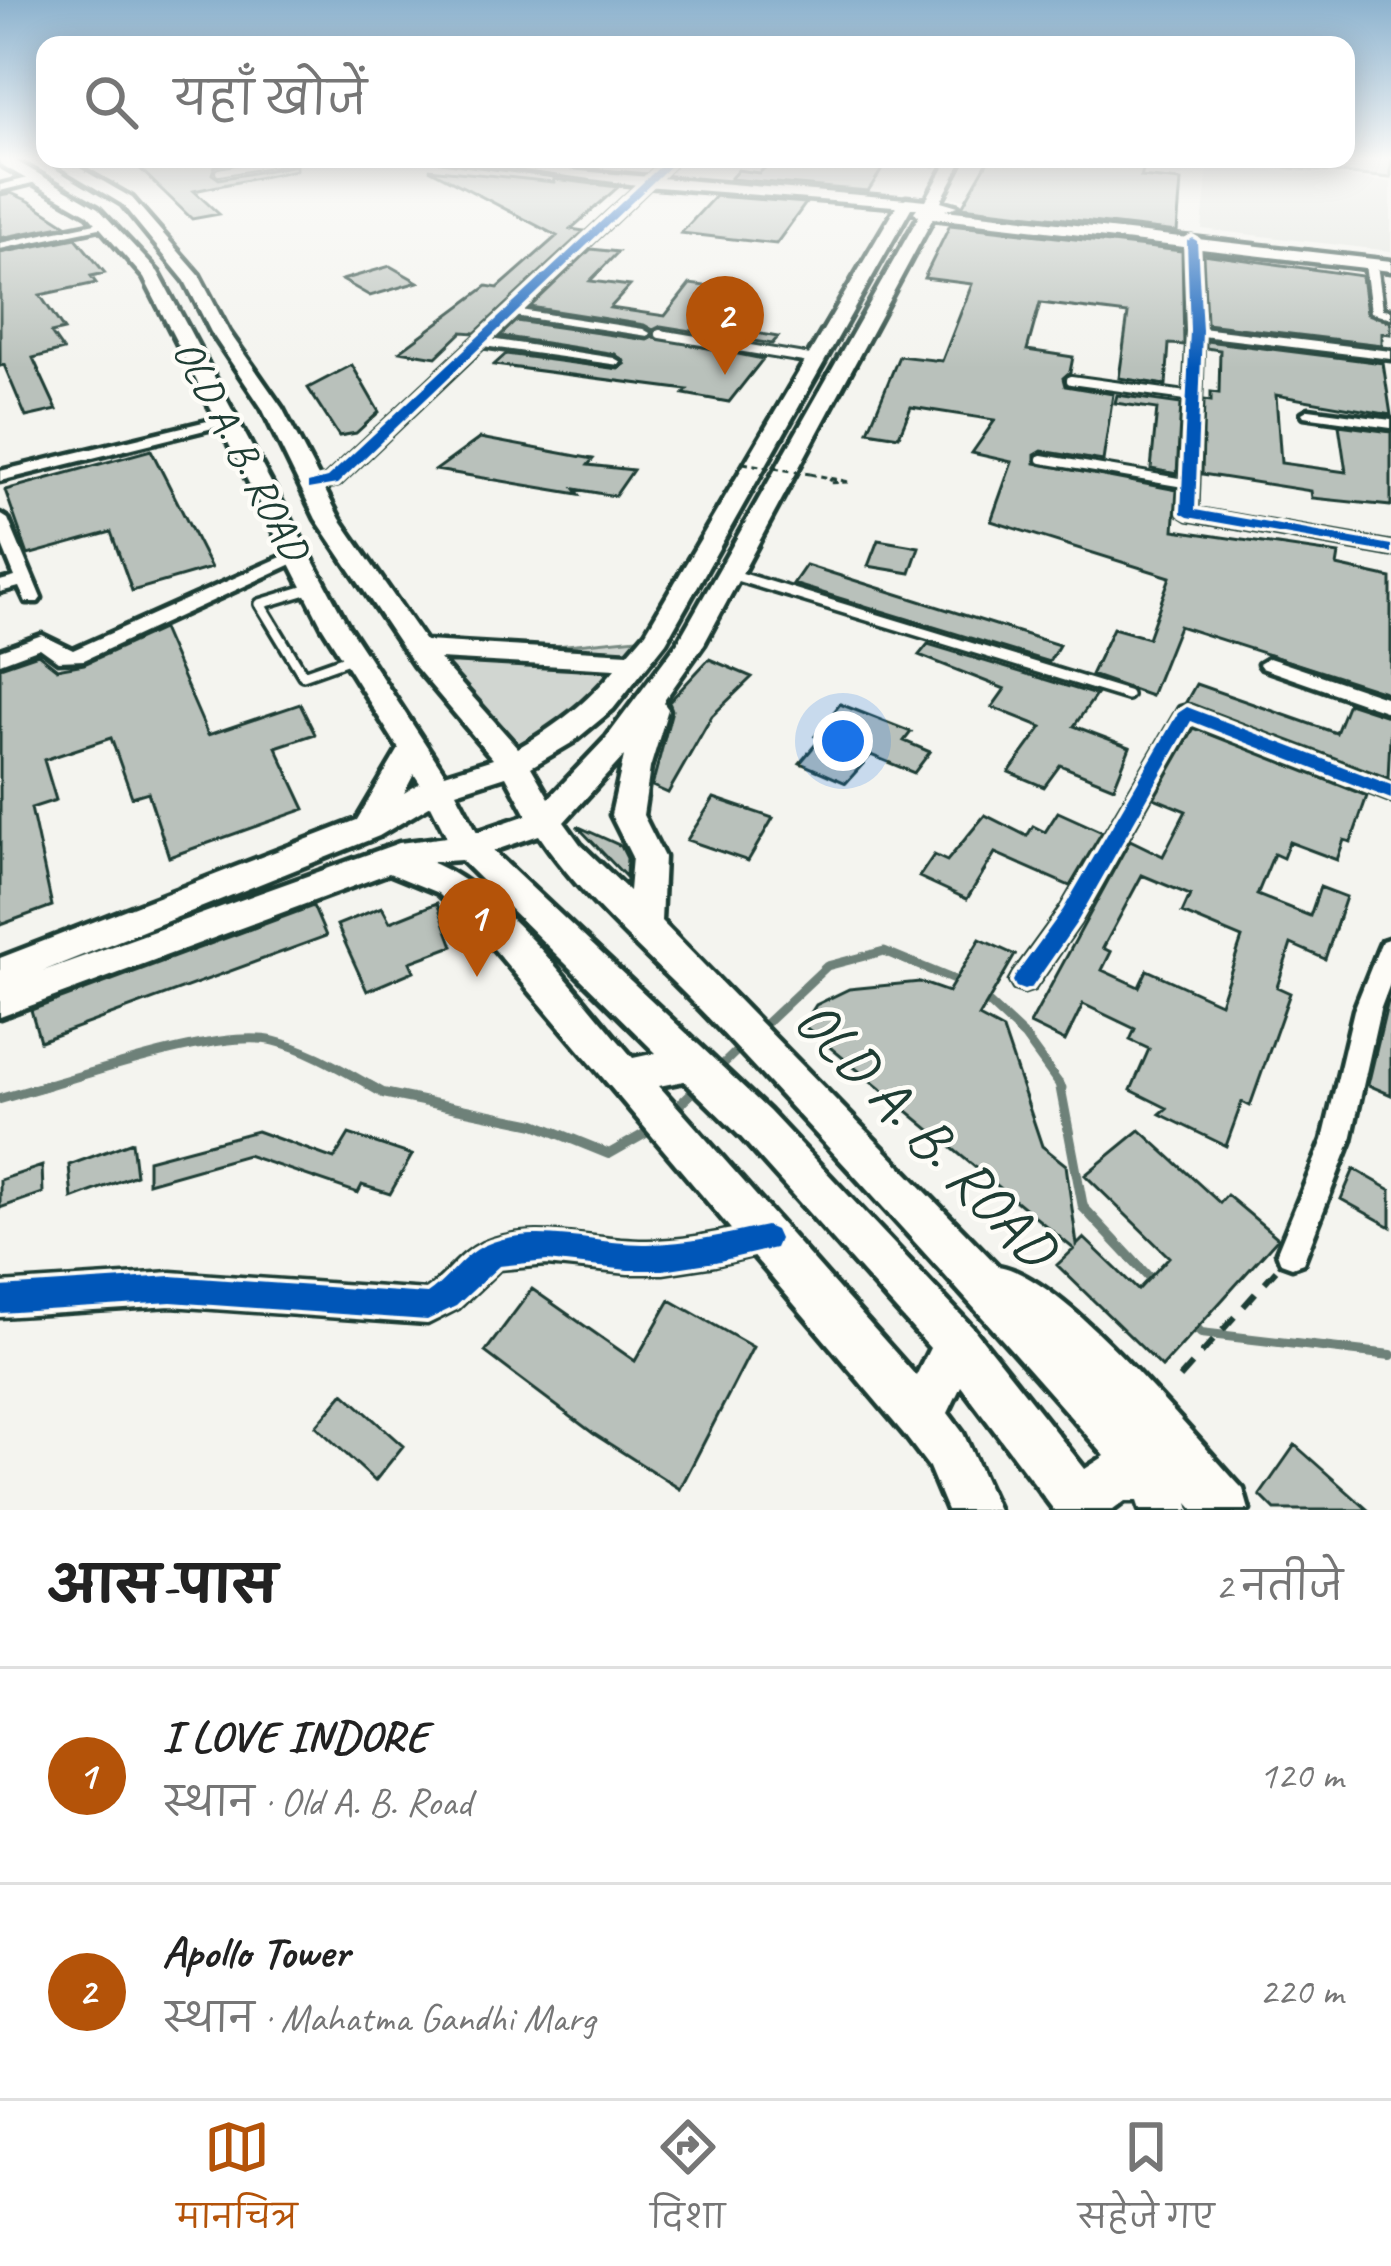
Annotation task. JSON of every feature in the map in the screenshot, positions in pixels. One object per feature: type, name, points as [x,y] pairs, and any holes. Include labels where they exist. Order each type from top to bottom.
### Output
[{"type":"main road","name":"OLD A. B. ROAD","points":[[108,227],[152,276],[314,588],[438,787],[468,848]]},
{"type":"main road","name":"OLD A. B. ROAD","points":[[150,227],[179,262],[272,408],[328,519],[418,649],[514,763],[568,853],[643,925],[971,1268],[1159,1492],[1181,1480],[1227,1508]]},
{"type":"main road","points":[[0,973],[368,828],[438,787],[514,763],[563,735],[603,702],[657,636],[898,227]]},
{"type":"main road","points":[[0,1002],[411,853],[468,848],[546,821],[660,692],[730,574],[902,227]]},
{"type":"main road","points":[[1126,227],[1192,241],[1371,264],[1391,262]]},
{"type":"main road","points":[[1178,227],[1391,262]]},
{"type":"main road","points":[[418,649],[635,662]]},
{"type":"main road","points":[[643,925],[648,857],[627,815],[635,768],[660,692]]},
{"type":"main road","points":[[368,828],[412,750]]},
{"type":"main road","points":[[468,848],[755,1124],[957,1344],[1082,1508],[1118,1476],[1159,1492]]},
{"type":"main road","points":[[391,860],[433,874],[456,888],[628,1076],[921,1417],[946,1450],[973,1510]]},
{"type":"main road","points":[[628,1076],[683,1050]]},
{"type":"main road","points":[[971,1268],[1051,1319],[1227,1508]]},
{"type":"main road","points":[[921,1417],[957,1344]]},
{"type":"street","points":[[0,246],[88,227]]},
{"type":"street","points":[[313,485],[332,481],[515,313],[600,227]]},
{"type":"street","points":[[1192,241],[1196,331],[1188,513],[1391,549]]},
{"type":"street","points":[[1371,264],[1377,312],[1391,314]]},
{"type":"street","points":[[515,313],[644,333]]},
{"type":"street","points":[[1196,331],[1391,355]]},
{"type":"street","points":[[484,342],[614,362]]},
{"type":"street","points":[[1309,413],[1391,424]]},
{"type":"street","points":[[0,476],[228,420]]},
{"type":"street","points":[[0,519],[29,590],[0,587]]},
{"type":"street","points":[[0,657],[42,641],[65,657],[77,656],[146,620],[297,555]]},
{"type":"street","points":[[1269,664],[1391,706]]},
{"type":"street","points":[[1024,981],[1070,916],[1187,713],[1391,792]]},
{"type":"street","points":[[1292,1252],[1379,1016],[1391,948]]},
{"type":"street","points":[[0,1300],[171,1288],[427,1307],[442,1301],[484,1259],[508,1251],[660,1257],[766,1239]]},
{"type":"lane","points":[[660,334],[816,360]]},
{"type":"lane","points":[[1071,380],[1193,397]]},
{"type":"lane","points":[[1042,459],[1190,484]]},
{"type":"lane","points":[[730,574],[1127,695]]},
{"type":"lane","points":[[314,588],[260,604],[303,675],[354,657]]},
{"type":"path","points":[[743,463],[853,483]]},
{"type":"path","points":[[1180,1378],[1292,1252]]},
{"type":"shaded area","points":[[1391,227],[1391,251],[1202,229]]},
{"type":"shaded area","points":[[657,636],[603,702],[514,763],[424,659]]},
{"type":"building","points":[[0,227],[53,227],[0,238]]},
{"type":"building","points":[[541,227],[584,231],[475,333],[462,332],[436,357],[400,351],[487,286],[498,288],[557,236]]},
{"type":"building","points":[[686,227],[788,227],[776,244],[681,233]]},
{"type":"building","points":[[949,227],[1182,251],[1184,345],[1169,344],[1166,385],[1119,378],[1128,314],[1040,303],[1027,350],[1073,357],[1070,372],[1063,378],[1065,386],[1113,394],[1103,461],[1042,451],[1035,455],[1035,463],[1177,490],[1174,530],[1339,554],[1337,566],[1391,578],[1391,694],[1179,626],[1151,696],[1091,675],[1113,628],[1148,638],[1170,577],[991,521],[1012,462],[972,453],[995,420],[911,407],[899,436],[868,431],[899,356],[942,361],[972,284],[924,278]]},
{"type":"building","points":[[76,238],[105,273],[91,276],[96,283],[40,295],[64,330],[51,333],[63,350],[33,358],[57,410],[26,417],[4,365],[0,366],[0,253]]},
{"type":"building","points":[[591,249],[618,252],[590,281],[630,286],[610,308],[665,316],[690,284],[736,290],[709,325],[778,337],[772,344],[661,326],[653,330],[530,307]]},
{"type":"building","points":[[1203,254],[1362,276],[1367,313],[1391,322],[1391,334],[1382,333],[1382,345],[1206,324]]},
{"type":"building","points":[[390,266],[418,282],[370,296],[342,280]]},
{"type":"building","points":[[516,321],[647,340],[653,337],[763,359],[729,402],[684,394],[687,390],[494,365],[506,354],[618,369],[625,364],[615,354],[500,336]]},
{"type":"building","points":[[1206,341],[1383,363],[1391,415],[1276,395],[1281,463],[1346,472],[1339,425],[1391,432],[1391,506],[1312,498],[1311,491],[1202,474],[1204,400],[1211,401],[1211,392],[1219,393],[1220,350],[1206,348]]},
{"type":"building","points":[[352,365],[379,412],[356,433],[339,436],[308,388]]},
{"type":"building","points":[[1117,395],[1181,404],[1177,474],[1151,469],[1157,409],[1115,403]]},
{"type":"building","points":[[480,438],[593,459],[588,465],[633,470],[615,496],[436,470]]},
{"type":"building","points":[[151,450],[211,568],[132,591],[111,532],[28,555],[5,490]]},
{"type":"building","points":[[878,540],[919,547],[910,573],[868,566]]},
{"type":"building","points":[[806,565],[1059,645],[1049,662],[793,584]]},
{"type":"building","points":[[162,629],[208,735],[300,704],[315,734],[276,747],[305,809],[169,857],[148,792],[132,797],[111,738],[44,760],[56,800],[31,808],[52,906],[0,925],[0,667],[38,654],[57,669],[84,664]]},
{"type":"building","points":[[928,644],[1096,695],[1074,726],[1130,747],[1114,787],[1060,765],[1044,787],[1009,772],[1042,727],[992,707],[1005,689],[919,655]]},
{"type":"building","points":[[709,659],[752,677],[712,716],[668,793],[652,786],[672,710],[669,702]]},
{"type":"building","points":[[1196,684],[1336,733],[1348,703],[1391,717],[1388,778],[1186,702]]},
{"type":"building","points":[[840,704],[911,732],[904,741],[930,752],[914,773],[871,755],[846,783],[800,763]]},
{"type":"building","points":[[1194,728],[1367,796],[1351,842],[1344,840],[1337,860],[1289,842],[1283,858],[1274,854],[1257,895],[1310,916],[1320,887],[1346,897],[1325,959],[1291,944],[1277,987],[1290,993],[1250,1106],[1242,1102],[1226,1146],[1160,1114],[1167,1108],[1131,1090],[1149,1049],[1130,1040],[1135,1029],[1083,1004],[1065,1041],[1030,1024],[1130,840],[1163,856],[1186,811],[1154,798]],"holes":[[[1142,875],[1190,895],[1182,913],[1242,938],[1220,1003],[1147,970],[1139,987],[1102,970],[1111,952],[1103,948]]]},
{"type":"building","points":[[714,798],[773,818],[748,861],[687,840]]},
{"type":"building","points":[[1058,812],[1102,832],[1070,886],[995,853],[967,899],[919,877],[934,855],[947,861],[985,815],[1027,836],[1033,826],[1045,832]]},
{"type":"building","points":[[577,826],[621,846],[627,858],[626,877]]},
{"type":"building","points":[[437,903],[453,946],[410,962],[414,971],[367,991],[337,925],[382,907],[390,922]]},
{"type":"building","points":[[313,906],[326,936],[40,1041],[31,1010]]},
{"type":"building","points":[[980,939],[1015,955],[979,1017],[1003,1030],[1042,1146],[1066,1165],[1077,1245],[1084,1238],[1138,1290],[1169,1257],[1085,1175],[1140,1130],[1220,1203],[1227,1195],[1278,1238],[1162,1367],[1057,1265],[1074,1249],[803,1025],[816,1005],[849,989],[920,982],[948,992]]},
{"type":"building","points":[[1391,1002],[1391,1095],[1368,1085]]},
{"type":"building","points":[[257,1131],[334,1159],[349,1134],[412,1155],[390,1194],[362,1185],[358,1193],[247,1155],[148,1183],[148,1160]]},
{"type":"building","points":[[132,1142],[136,1175],[72,1199],[69,1165]]},
{"type":"building","points":[[42,1166],[43,1193],[0,1208],[0,1180]]},
{"type":"building","points":[[1354,1169],[1391,1190],[1391,1227],[1341,1199]]},
{"type":"building","points":[[532,1289],[635,1361],[670,1300],[753,1347],[680,1489],[594,1434],[485,1352]]},
{"type":"building","points":[[344,1393],[403,1446],[375,1481],[316,1426]]},
{"type":"building","points":[[1295,1445],[1368,1510],[1275,1510],[1260,1495]]},
{"type":"waterway","points":[[756,1033],[827,966],[884,951],[964,984]]},
{"type":"waterway","points":[[981,996],[1025,1037],[1060,1085]]},
{"type":"waterway","points":[[38,1088],[191,1046],[251,1039],[300,1050],[375,1088]]},
{"type":"waterway","points":[[717,1070],[745,1043]]},
{"type":"waterway","points":[[0,1099],[48,1085]]},
{"type":"waterway","points":[[369,1085],[383,1093],[535,1124],[609,1154],[653,1129]]},
{"type":"waterway","points":[[673,1111],[700,1085]]},
{"type":"waterway","points":[[697,1088],[700,1085]]},
{"type":"waterway","points":[[1060,1085],[1083,1207],[1156,1285]]},
{"type":"waterway","points":[[1191,1322],[1201,1333],[1391,1355]]},
{"type":"cycle path","points":[[313,486],[332,481],[600,227]]},
{"type":"cycle path","points":[[1192,241],[1196,331],[1188,513],[1391,549]]},
{"type":"cycle path","points":[[1024,981],[1070,916],[1187,713],[1391,792]]},
{"type":"cycle path","points":[[0,1300],[171,1289],[427,1307],[499,1253],[547,1249],[663,1257],[766,1239]]},
{"type":"place","name":"Apollo Tower","points":[[725,375]]},
{"type":"place","name":"I LOVE INDORE","points":[[477,977]]}]
